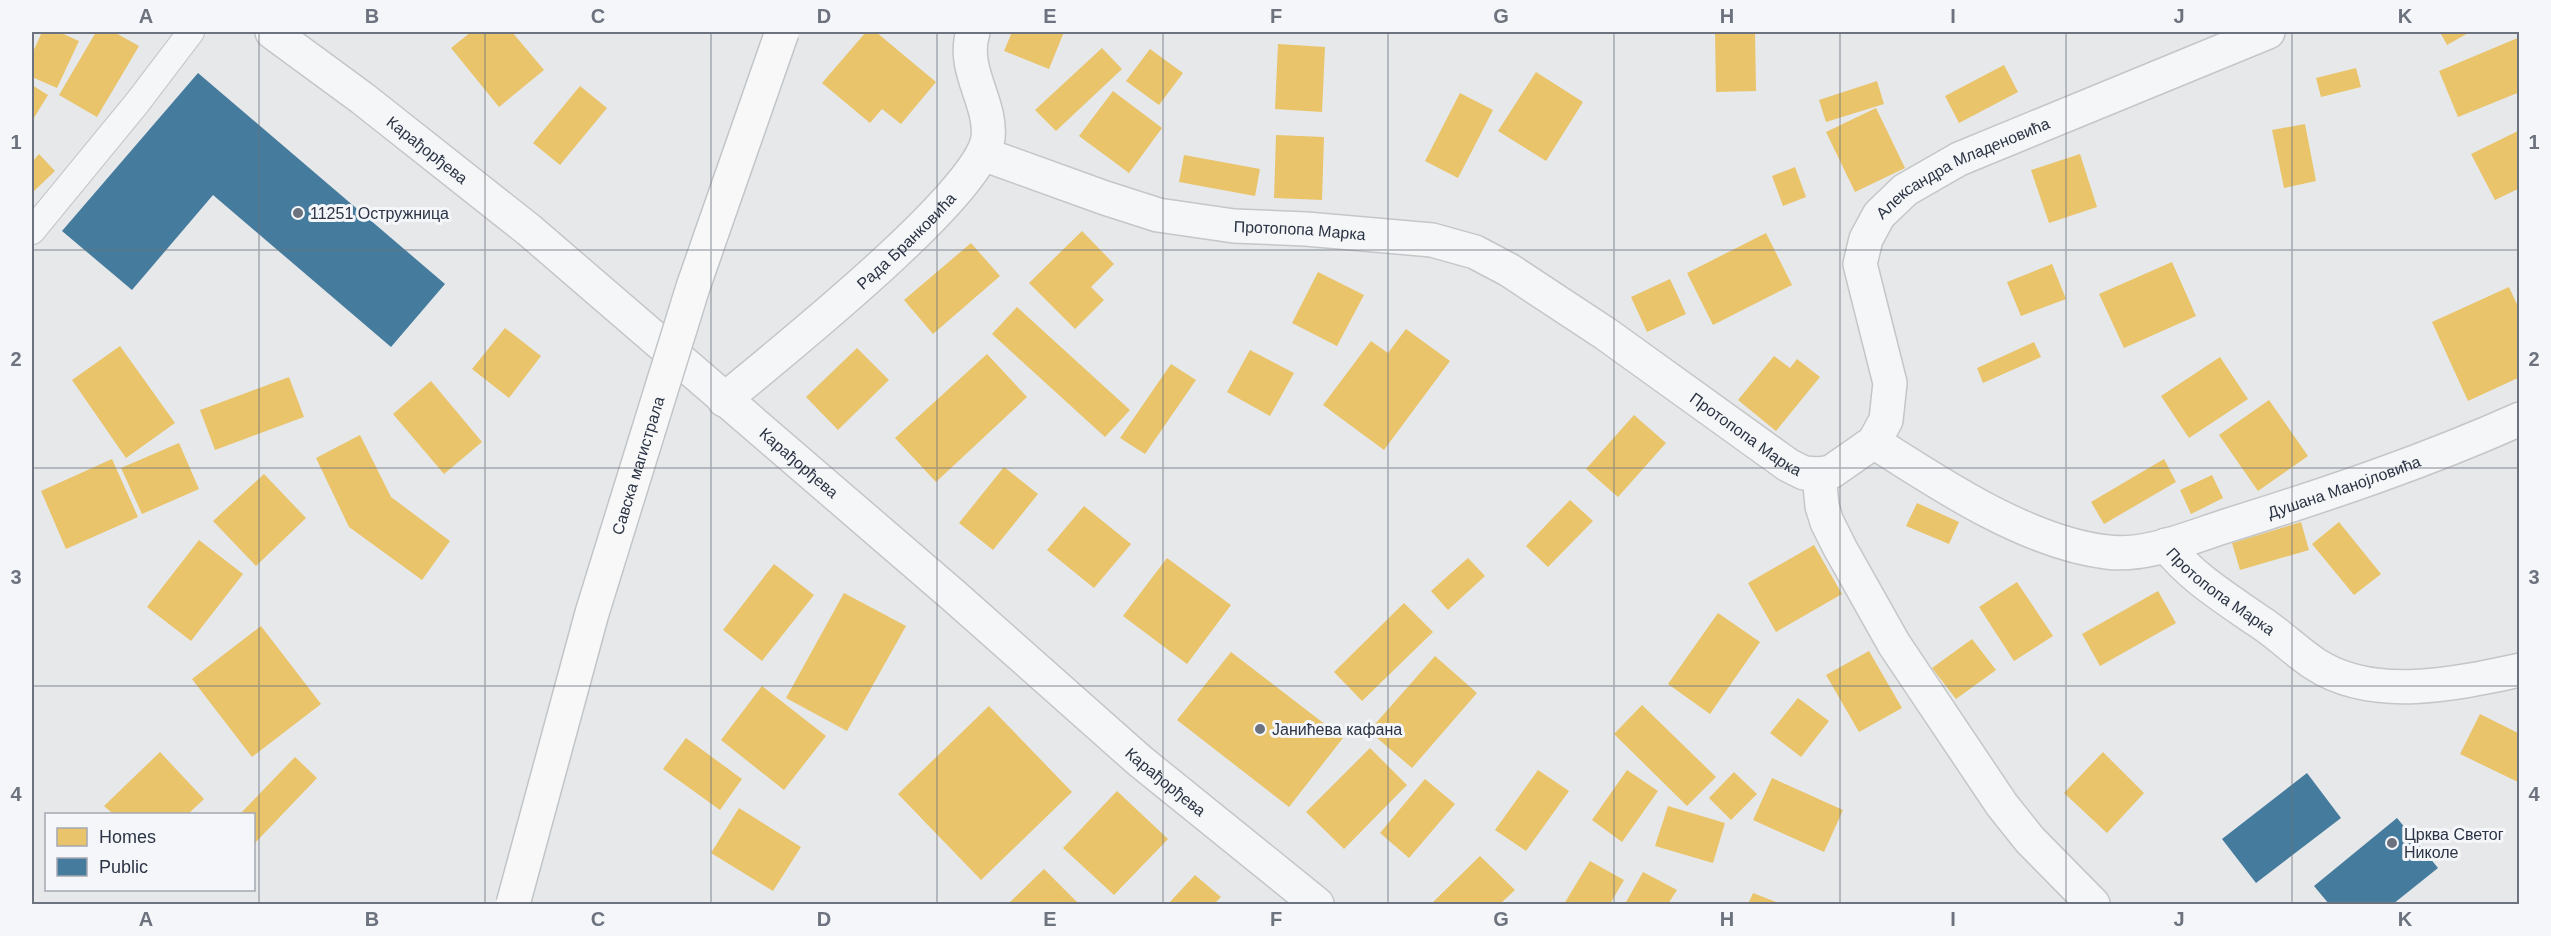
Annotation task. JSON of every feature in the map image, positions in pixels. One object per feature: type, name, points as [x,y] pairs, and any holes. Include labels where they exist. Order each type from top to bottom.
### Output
[{"type":"main road","name":"Савска магистрала","points":[[513,904],[595,602],[693,287],[782,32]]},
{"type":"street","name":"Карађорђева","points":[[272,32],[362,98],[529,230],[954,596],[1140,761],[1317,904]]},
{"type":"street","points":[[973,32],[969,44],[971,64],[986,121],[988,138],[983,154]]},
{"type":"street","name":"Александра Младеновића","points":[[1874,442],[1886,420],[1890,383],[1860,264],[1866,239],[1879,215],[1905,190],[1959,159],[2268,32]]},
{"type":"street","name":"Рада Бранковића","points":[[724,400],[913,237],[944,205],[983,154]]},
{"type":"street","name":"Протопопа Марка","points":[[983,154],[1158,215],[1234,226],[1306,229],[1432,240],[1475,252],[1509,270],[1606,334],[1788,465],[1804,473],[1830,472],[1874,442],[1958,494],[2011,521],[2057,540],[2108,553],[2136,551],[2166,545],[2181,565],[2316,665],[2355,683],[2422,685],[2489,677],[2520,670]]},
{"type":"street","name":"Душана Манојловића","points":[[2166,545],[2320,498],[2520,419]]},
{"type":"street","points":[[1819,474],[1822,506],[1827,522],[1894,644],[2002,805],[2030,840],[2093,904]]},
{"type":"lane","points":[[32,231],[137,103],[191,32]]},
{"type":"building: Homes","points":[[42,32],[59,32],[79,41],[57,88],[32,77],[32,54]]},
{"type":"building: Homes","points":[[96,32],[114,32],[139,46],[97,117],[59,95]]},
{"type":"building: Homes","points":[[471,32],[512,32],[544,70],[499,107],[451,48]]},
{"type":"building: Homes","points":[[866,32],[876,32],[936,82],[901,124],[882,109],[870,123],[822,83]]},
{"type":"building: Homes","points":[[1012,32],[1064,32],[1049,69],[1004,51]]},
{"type":"building: Homes","points":[[1715,32],[1755,32],[1756,91],[1716,92]]},
{"type":"building: Homes","points":[[2440,32],[2470,32],[2447,45]]},
{"type":"building: Homes","points":[[2520,37],[2520,92],[2458,117],[2439,71]]},
{"type":"building: Homes","points":[[1278,44],[1325,47],[1322,112],[1275,109]]},
{"type":"building: Homes","points":[[1102,48],[1122,69],[1056,131],[1035,110]]},
{"type":"building: Homes","points":[[1150,49],[1183,73],[1159,105],[1126,81]]},
{"type":"building: Homes","points":[[2004,65],[2018,92],[1959,123],[1945,96]]},
{"type":"building: Homes","points":[[2356,68],[2361,87],[2321,97],[2316,78]]},
{"type":"building: Homes","points":[[1536,72],[1583,102],[1546,161],[1498,131]]},
{"type":"building: Homes","points":[[1877,81],[1884,104],[1826,122],[1819,100]]},
{"type":"building: Homes","points":[[32,85],[48,95],[32,121]]},
{"type":"building: Homes","points":[[580,86],[607,108],[560,165],[533,143]]},
{"type":"building: Homes","points":[[1113,91],[1162,128],[1129,173],[1079,136]]},
{"type":"building: Homes","points":[[1460,93],[1493,110],[1458,178],[1425,161]]},
{"type":"building: Homes","points":[[1876,108],[1905,168],[1855,192],[1826,132]]},
{"type":"building: Homes","points":[[2305,124],[2316,181],[2284,188],[2272,130]]},
{"type":"building: Homes","points":[[2520,130],[2520,188],[2495,200],[2471,154]]},
{"type":"building: Homes","points":[[1276,135],[1324,137],[1322,200],[1274,198]]},
{"type":"building: Homes","points":[[39,154],[55,171],[32,193],[32,162]]},
{"type":"building: Homes","points":[[2080,154],[2097,207],[2049,223],[2031,170]]},
{"type":"building: Homes","points":[[1184,155],[1260,169],[1255,196],[1179,182]]},
{"type":"building: Homes","points":[[1795,167],[1806,197],[1783,206],[1772,176]]},
{"type":"building: Homes","points":[[1082,231],[1114,264],[1091,287],[1104,300],[1075,329],[1029,283]]},
{"type":"building: Homes","points":[[1766,233],[1792,285],[1713,325],[1687,273]]},
{"type":"building: Homes","points":[[971,243],[1000,276],[933,334],[904,300]]},
{"type":"building: Homes","points":[[2172,262],[2196,316],[2124,348],[2099,294]]},
{"type":"building: Homes","points":[[2052,264],[2066,299],[2021,316],[2007,282]]},
{"type":"building: Homes","points":[[1318,272],[1364,295],[1337,346],[1292,323]]},
{"type":"building: Homes","points":[[1670,279],[1686,314],[1647,332],[1631,297]]},
{"type":"building: Homes","points":[[2509,287],[2520,311],[2520,377],[2468,401],[2432,322]]},
{"type":"building: Homes","points":[[1017,307],[1130,410],[1105,437],[992,334]]},
{"type":"building: Homes","points":[[505,328],[541,356],[509,398],[472,369]]},
{"type":"building: Homes","points":[[1406,329],[1450,361],[1384,450],[1323,405],[1371,341],[1388,353]]},
{"type":"building: Homes","points":[[2034,342],[2041,357],[1983,383],[1977,368]]},
{"type":"building: Homes","points":[[120,346],[175,423],[126,458],[72,380]]},
{"type":"building: Homes","points":[[857,348],[889,380],[838,430],[806,397]]},
{"type":"building: Homes","points":[[1250,350],[1294,373],[1270,416],[1227,392]]},
{"type":"building: Homes","points":[[987,354],[1027,397],[936,482],[895,438]]},
{"type":"building: Homes","points":[[1774,356],[1790,368],[1797,359],[1820,377],[1776,431],[1738,400]]},
{"type":"building: Homes","points":[[2220,357],[2248,399],[2189,438],[2161,396]]},
{"type":"building: Homes","points":[[1171,364],[1196,380],[1145,454],[1120,438]]},
{"type":"building: Homes","points":[[289,377],[304,417],[215,450],[200,410]]},
{"type":"building: Homes","points":[[431,381],[482,442],[444,474],[393,414]]},
{"type":"building: Homes","points":[[2269,400],[2308,456],[2258,491],[2219,435]]},
{"type":"building: Homes","points":[[1634,415],[1666,443],[1618,497],[1586,469]]},
{"type":"building: Homes","points":[[360,435],[391,497],[450,541],[422,580],[349,527],[316,458]]},
{"type":"building: Homes","points":[[179,443],[199,489],[142,514],[121,468]]},
{"type":"building: Homes","points":[[112,459],[138,517],[66,549],[41,491]]},
{"type":"building: Homes","points":[[2164,459],[2176,482],[2104,524],[2091,502]]},
{"type":"building: Homes","points":[[1004,467],[1038,494],[993,550],[959,523]]},
{"type":"building: Homes","points":[[264,474],[306,518],[256,566],[213,521]]},
{"type":"building: Homes","points":[[2212,475],[2223,498],[2191,514],[2180,490]]},
{"type":"building: Homes","points":[[1570,500],[1593,521],[1548,567],[1526,546]]},
{"type":"building: Homes","points":[[1917,503],[1959,522],[1949,544],[1906,526]]},
{"type":"building: Homes","points":[[1084,506],[1131,544],[1094,588],[1047,550]]},
{"type":"building: Homes","points":[[2301,522],[2309,550],[2240,570],[2232,543]]},
{"type":"building: Homes","points":[[2339,522],[2381,574],[2354,595],[2312,544]]},
{"type":"building: Homes","points":[[199,540],[243,574],[191,641],[147,607]]},
{"type":"building: Homes","points":[[1814,545],[1842,594],[1776,632],[1748,583]]},
{"type":"building: Homes","points":[[1167,558],[1231,605],[1187,664],[1123,616]]},
{"type":"building: Homes","points":[[1468,558],[1485,576],[1448,610],[1431,591]]},
{"type":"building: Homes","points":[[774,564],[814,595],[762,661],[723,630]]},
{"type":"building: Homes","points":[[2017,582],[2053,636],[2014,661],[1979,607]]},
{"type":"building: Homes","points":[[2158,591],[2176,623],[2100,666],[2082,634]]},
{"type":"building: Homes","points":[[844,593],[906,626],[847,731],[786,698]]},
{"type":"building: Homes","points":[[1404,603],[1433,632],[1362,701],[1334,672]]},
{"type":"building: Homes","points":[[1718,613],[1760,642],[1710,714],[1668,684]]},
{"type":"building: Homes","points":[[261,626],[321,704],[252,757],[192,679]]},
{"type":"building: Homes","points":[[1972,639],[1996,670],[1956,699],[1932,668]]},
{"type":"building: Homes","points":[[1869,651],[1902,708],[1859,732],[1826,675]]},
{"type":"building: Homes","name":"Јанићева кафана","points":[[1231,652],[1343,738],[1289,807],[1177,720]]},
{"type":"building: Homes","points":[[1435,656],[1477,693],[1412,768],[1369,731]]},
{"type":"building: Homes","points":[[762,686],[826,736],[784,790],[721,740]]},
{"type":"building: Homes","points":[[1798,698],[1829,721],[1801,757],[1770,733]]},
{"type":"building: Homes","points":[[1642,705],[1716,777],[1687,806],[1614,734]]},
{"type":"building: Homes","points":[[989,706],[1072,792],[981,880],[898,794]]},
{"type":"building: Homes","points":[[2480,714],[2520,734],[2520,783],[2460,754]]},
{"type":"building: Homes","points":[[686,738],[742,779],[720,810],[663,769]]},
{"type":"building: Homes","points":[[1370,748],[1407,785],[1344,849],[1306,812]]},
{"type":"building: Homes","points":[[160,752],[204,799],[189,813],[112,813],[104,806]]},
{"type":"building: Homes","points":[[2103,752],[2144,793],[2107,833],[2064,793]]},
{"type":"building: Homes","points":[[295,757],[317,778],[255,843],[255,813],[241,813]]},
{"type":"building: Homes","points":[[1538,770],[1569,791],[1526,851],[1495,830]]},
{"type":"building: Homes","points":[[1627,770],[1658,791],[1622,842],[1592,820]]},
{"type":"building: Homes","points":[[1734,772],[1757,794],[1731,820],[1709,798]]},
{"type":"building: Homes","points":[[1772,778],[1843,810],[1824,852],[1753,820]]},
{"type":"building: Homes","points":[[1425,779],[1455,804],[1409,858],[1380,833]]},
{"type":"building: Homes","points":[[1117,791],[1168,839],[1114,895],[1063,848]]},
{"type":"building: Homes","points":[[1668,806],[1725,823],[1713,863],[1655,846]]},
{"type":"building: Homes","points":[[739,808],[801,847],[773,891],[711,853]]},
{"type":"building: Homes","points":[[1480,856],[1515,890],[1500,904],[1431,904]]},
{"type":"building: Homes","points":[[1590,861],[1624,880],[1610,904],[1564,904]]},
{"type":"building: Homes","points":[[1044,869],[1079,904],[1008,904]]},
{"type":"building: Homes","points":[[1643,872],[1677,890],[1668,904],[1625,904]]},
{"type":"building: Homes","points":[[1195,875],[1221,897],[1214,904],[1168,904]]},
{"type":"building: Homes","points":[[1753,893],[1781,904],[1748,904]]},
{"type":"building: Public","name":"11251 Остружница","points":[[198,73],[445,284],[391,347],[213,195],[132,290],[62,231]]},
{"type":"building: Public","points":[[2307,773],[2341,818],[2256,883],[2222,839]]},
{"type":"building: Public","name":"Црква Светог Николе","points":[[2397,818],[2438,868],[2393,904],[2329,904],[2314,886]]},
{"type":"place","name":"11251 Остружница","points":[[298,213]]},
{"type":"place","name":"Јанићева кафана","points":[[1260,729]]},
{"type":"place","name":"Црква Светог Николе","points":[[2392,843]]}]
